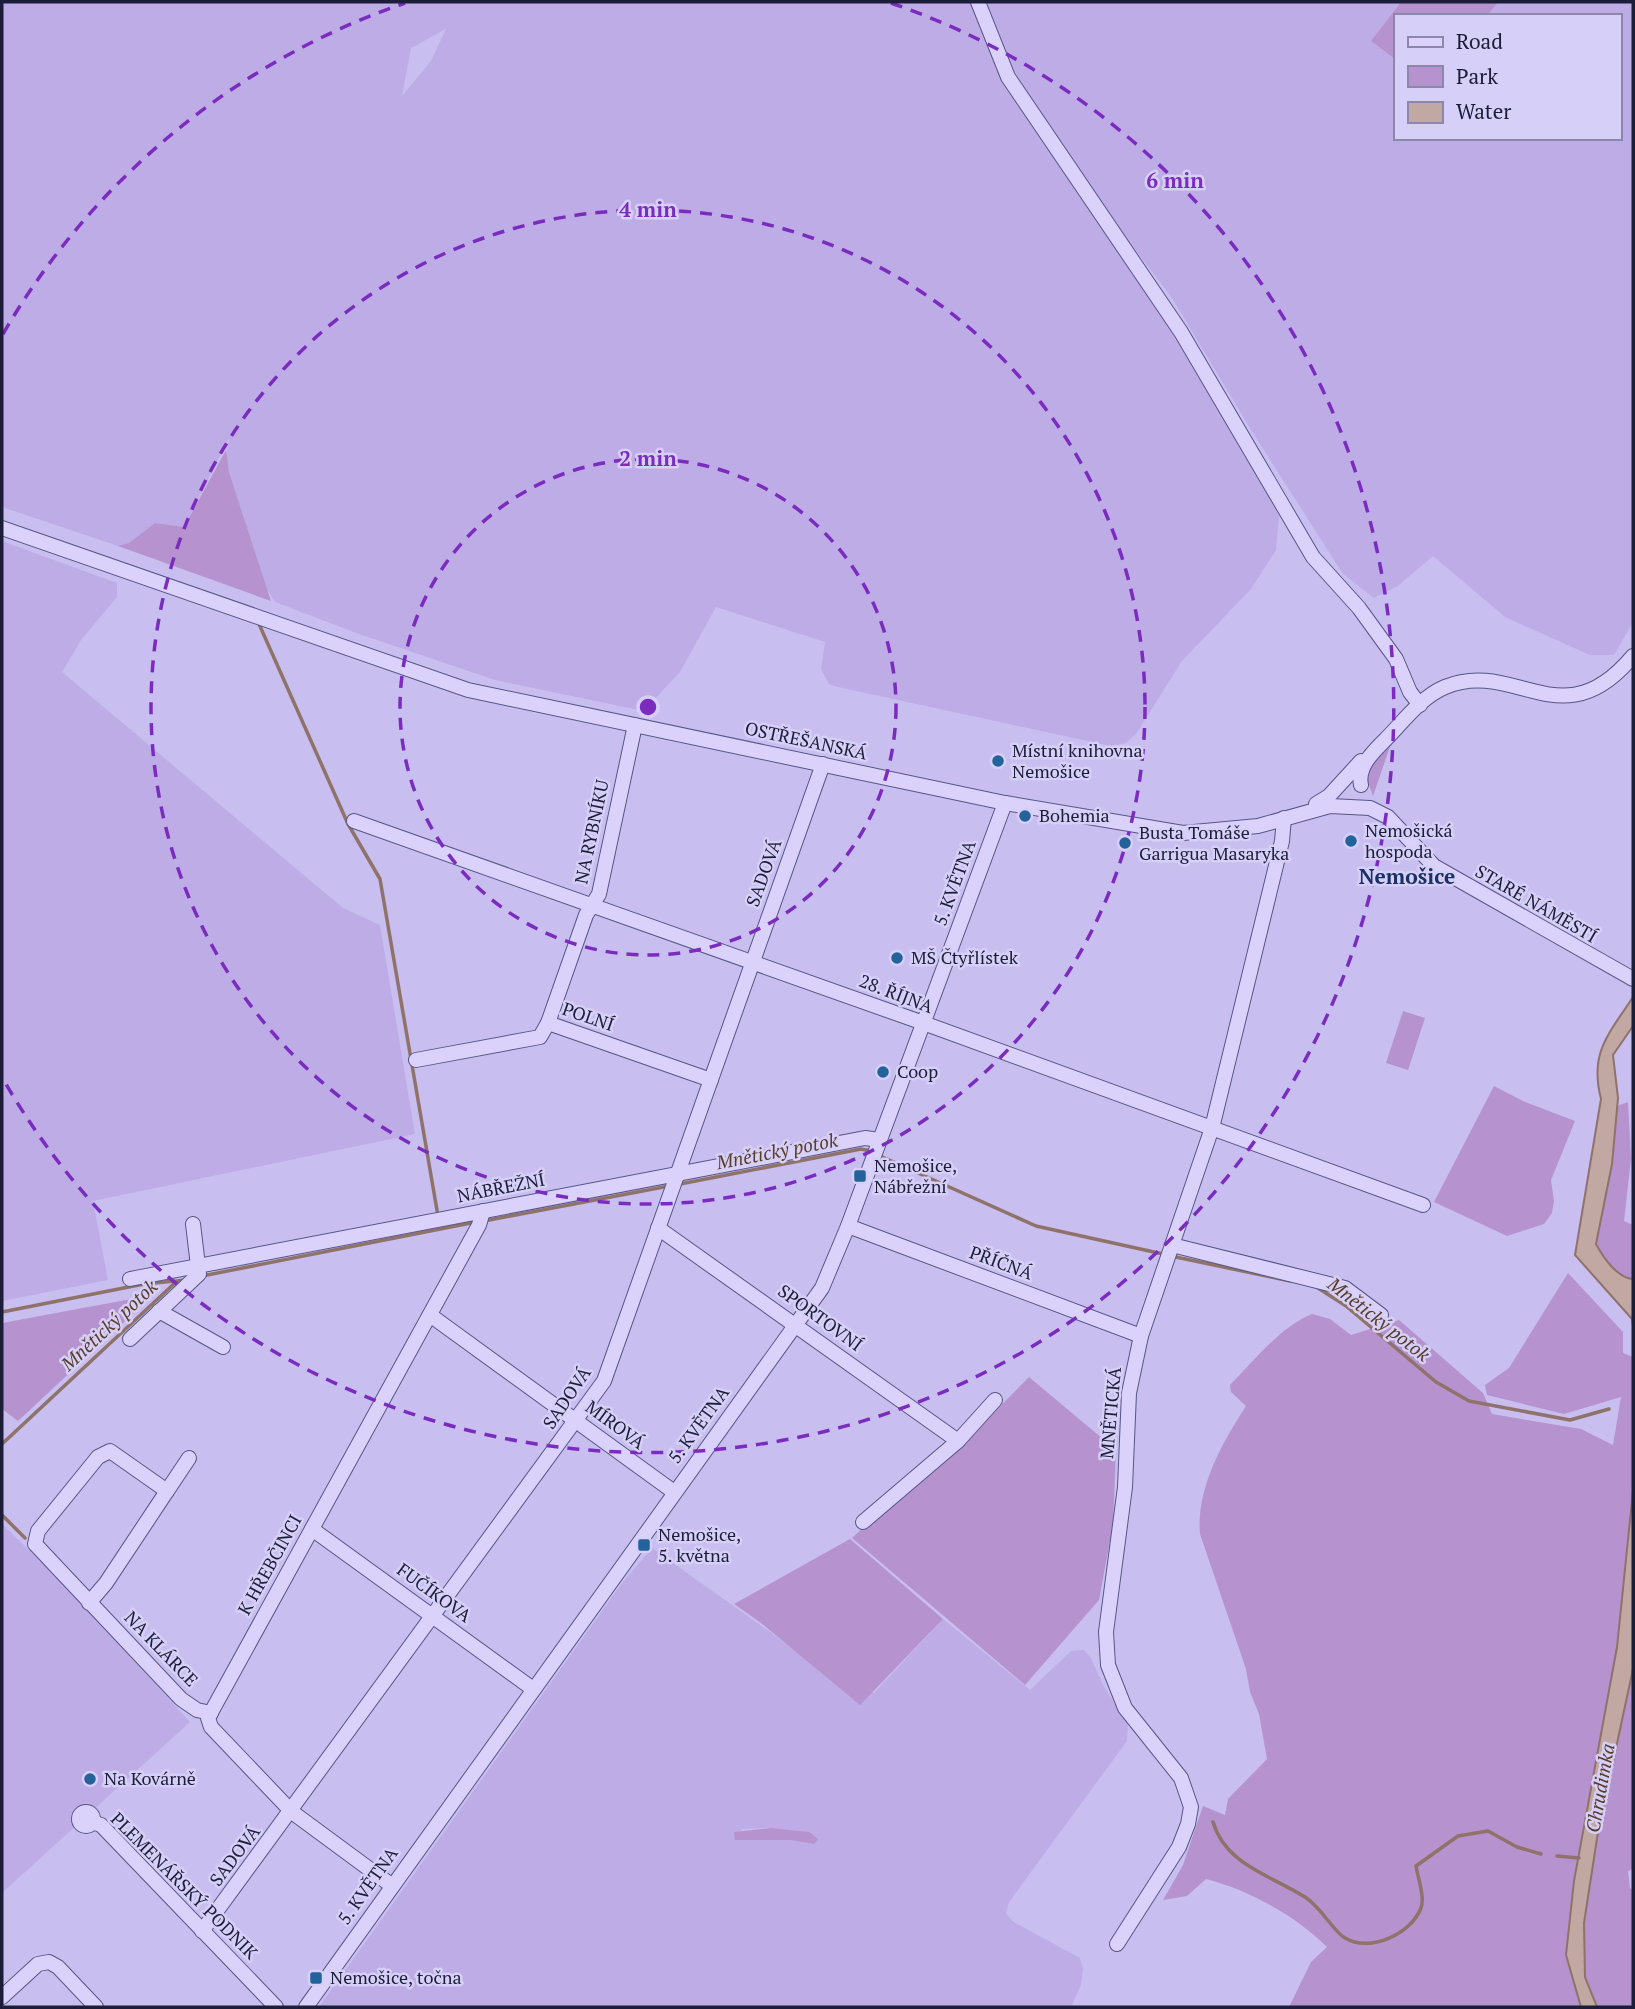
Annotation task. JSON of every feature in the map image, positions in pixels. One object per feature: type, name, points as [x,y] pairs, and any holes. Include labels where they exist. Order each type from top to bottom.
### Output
[{"type":"street","points":[[978,2],[1008,76],[1181,332],[1313,557],[1359,608],[1401,666],[1410,692],[1420,705]]},
{"type":"street","name":"OSTŘEŠANSKÁ","points":[[2,528],[468,690],[1005,803],[1183,833],[1237,829],[1290,817]]},
{"type":"street","points":[[1290,817],[1327,798],[1338,784],[1420,705],[1445,687],[1471,682],[1504,685],[1545,695],[1578,695],[1608,681],[1633,656]]},
{"type":"street","name":"NA RYBNÍKU","points":[[548,1023],[586,915],[599,894],[635,725]]},
{"type":"street","points":[[1338,784],[1335,800],[1349,808],[1363,801],[1363,768],[1378,747]]},
{"type":"street","name":"SADOVÁ","points":[[202,1931],[292,1812],[604,1381],[823,764]]},
{"type":"street","points":[[1338,784],[1353,779],[1362,787]]},
{"type":"street","name":"STARÉ NÁMĚSTÍ","points":[[1362,787],[1384,807],[1399,830]]},
{"type":"street","name":"5. KVĚTNA","points":[[306,2007],[822,1288],[848,1226],[1005,803]]},
{"type":"street","name":"STARÉ NÁMĚSTÍ","points":[[1290,817],[1330,806],[1370,808],[1385,815],[1418,853],[1443,873],[1630,978]]},
{"type":"street","name":"MNĚTICKÁ","points":[[1117,1944],[1179,1847],[1191,1807],[1181,1778],[1136,1723],[1118,1695],[1106,1647],[1108,1608],[1125,1488],[1129,1393],[1141,1336],[1212,1129],[1290,817]]},
{"type":"street","name":"28. ŘÍJNA","points":[[355,821],[1423,1205]]},
{"type":"street","name":"POLNÍ","points":[[416,1060],[540,1037],[548,1023],[711,1080]]},
{"type":"street","name":"NÁBŘEŽNÍ","points":[[130,1279],[438,1220],[482,1217],[675,1182],[865,1138],[879,1142]]},
{"type":"street","name":"K HŘEBČINCI","points":[[211,1713],[482,1217]]},
{"type":"street","points":[[130,1339],[199,1274],[193,1224]]},
{"type":"street","name":"PŘÍČNÁ","points":[[848,1226],[1141,1336]]},
{"type":"street","name":"SPORTOVNÍ","points":[[658,1228],[958,1441]]},
{"type":"street","points":[[1172,1245],[1345,1287],[1381,1315]]},
{"type":"street","points":[[159,1311],[223,1347]]},
{"type":"street","name":"MÍROVÁ","points":[[430,1315],[674,1492]]},
{"type":"street","points":[[863,1522],[958,1441],[995,1400]]},
{"type":"street","name":"NA KLÁRCE","points":[[167,1491],[117,1454],[104,1452],[34,1539],[37,1548],[181,1699],[197,1710],[211,1713]]},
{"type":"street","points":[[89,1603],[106,1583],[189,1458]]},
{"type":"street","name":"FUČÍKOVA","points":[[312,1529],[533,1689]]},
{"type":"street","points":[[211,1713],[208,1721],[211,1727],[292,1812],[391,1885]]},
{"type":"street","name":"PLEMENÁŘSKÝ PODNIK","points":[[86,1813],[276,2007]]},
{"type":"street","points":[[2,1997],[38,1965],[49,1962],[58,1967],[96,2007]]},
{"type":"shaded area","points":[[2,2],[973,2],[1094,215],[1173,328],[1279,516],[1276,550],[1251,589],[1182,661],[1136,734],[1126,743],[1111,746],[829,684],[821,669],[825,642],[716,607],[680,672],[650,704],[639,710],[495,680],[359,634],[275,602],[267,589],[229,472],[226,457],[229,438],[184,527],[155,523],[129,543],[118,546],[2,507]],"holes":[[[446,29],[431,61],[402,96],[411,48]]]},
{"type":"shaded area","points":[[987,2],[1401,2],[1371,41],[1394,58],[1394,140],[1621,140],[1621,14],[1489,14],[1498,2],[1633,2],[1633,622],[1614,655],[1590,655],[1505,617],[1433,556],[1398,586],[1374,598],[1343,574],[1251,430],[1172,298],[1093,194],[1002,50]]},
{"type":"shaded area","points":[[2,541],[117,583],[117,597],[81,640],[62,672],[343,908],[380,925],[415,1134],[93,1201],[108,1280],[2,1301]]},
{"type":"shaded area","points":[[2,1524],[56,1576],[190,1722],[2,1893]]},
{"type":"shaded area","points":[[652,1548],[787,1644],[874,1693],[943,1619],[1030,1690],[1071,1651],[1084,1650],[1128,1725],[1127,1741],[1009,1902],[1006,1913],[1012,1921],[1080,1958],[1083,1969],[1081,1985],[1071,2007],[319,2007],[622,1583]],"holes":[[[771,1828],[808,1832],[814,1844],[790,1840],[735,1840],[742,1829]]]},
{"type":"green space","points":[[1401,2],[1498,2],[1489,14],[1394,14],[1394,58],[1371,41]]},
{"type":"green space","points":[[226,450],[229,472],[271,601],[118,546],[129,543],[155,523],[184,527]]},
{"type":"green space","points":[[1393,738],[1373,796],[1365,774]]},
{"type":"green space","points":[[1403,1011],[1425,1018],[1408,1070],[1386,1063]]},
{"type":"green space","points":[[1494,1086],[1523,1101],[1575,1121],[1551,1180],[1554,1201],[1552,1213],[1544,1224],[1507,1236],[1434,1202]]},
{"type":"green space","points":[[1628,1102],[1631,1159],[1624,1221],[1633,1225],[1633,1279],[1616,1271],[1596,1244],[1612,1164],[1617,1106]]},
{"type":"green space","points":[[1568,1273],[1623,1332],[1623,1353],[1633,1357],[1633,1505],[1617,1647],[1574,1881],[1566,1955],[1581,2007],[1289,2007],[1311,1962],[1327,1947],[1315,1936],[1255,1897],[1206,1879],[1187,1896],[1163,1900],[1183,1865],[1203,1806],[1225,1815],[1228,1799],[1267,1759],[1259,1714],[1250,1692],[1246,1669],[1200,1534],[1206,1483],[1228,1435],[1246,1406],[1231,1392],[1230,1385],[1278,1336],[1312,1314],[1330,1319],[1351,1335],[1399,1320],[1483,1393],[1492,1414],[1581,1429],[1613,1445],[1621,1397],[1564,1414],[1487,1395],[1485,1385],[1509,1368]]},
{"type":"green space","points":[[153,1295],[18,1421],[2,1409],[2,1323]]},
{"type":"green space","points":[[1029,1377],[1116,1450],[1113,1524],[1099,1600],[1025,1685],[852,1538],[894,1499],[958,1449]]},
{"type":"green space","points":[[850,1539],[943,1619],[860,1705],[734,1604]]},
{"type":"green space","points":[[1633,1669],[1633,1869],[1628,1871],[1630,1888],[1633,1890],[1633,2007],[1597,2007],[1585,1977],[1584,1923],[1598,1832]]},
{"type":"green space","points":[[771,1828],[809,1832],[818,1839],[814,1844],[790,1840],[735,1840],[734,1832]]},
{"type":"water","points":[[1633,997],[1633,1026],[1613,1055],[1618,1098],[1612,1164],[1596,1244],[1616,1271],[1633,1279],[1633,1326],[1632,1319],[1575,1255],[1601,1099],[1598,1083],[1600,1056],[1609,1033]]},
{"type":"water","name":"Chrudimka","points":[[1633,1491],[1633,1669],[1598,1832],[1584,1923],[1585,1977],[1597,2007],[1581,2007],[1566,1955],[1574,1881],[1617,1647]]},
{"type":"waterway","points":[[259,624],[348,824],[380,879],[438,1216]]},
{"type":"waterway","name":"Mnětický potok","points":[[680,1184],[861,1149],[871,1151]]},
{"type":"waterway","name":"Mnětický potok","points":[[878,1155],[1036,1226],[1163,1254]]},
{"type":"waterway","name":"Mnětický potok","points":[[484,1221],[669,1186]]},
{"type":"waterway","name":"Mnětický potok","points":[[202,1276],[476,1222]]},
{"type":"waterway","name":"Mnětický potok","points":[[1171,1256],[1290,1281]]},
{"type":"waterway","name":"Mnětický potok","points":[[2,1444],[177,1281],[184,1280]]},
{"type":"waterway","points":[[2,1312],[144,1284],[175,1281]]},
{"type":"waterway","name":"Mnětický potok","points":[[1318,1288],[1346,1306],[1436,1382],[1469,1401],[1570,1420],[1609,1409]]},
{"type":"waterway","points":[[2,1515],[25,1538]]},
{"type":"waterway","points":[[1213,1822],[1219,1837],[1239,1859],[1305,1897],[1336,1930],[1355,1942],[1377,1942],[1408,1926],[1421,1908],[1421,1887],[1416,1866],[1458,1836],[1488,1831],[1517,1847],[1541,1854]]},
{"type":"waterway","points":[[1557,1856],[1579,1858]]},
{"type":"place","name":"Místní knihovna Nemošice","points":[[998,761]]},
{"type":"place","name":"Bohemia","points":[[1025,816]]},
{"type":"place","name":"Nemošická hospoda","points":[[1351,841]]},
{"type":"place","name":"Busta Tomáše Garrigua Masaryka","points":[[1125,843]]},
{"type":"place","name":"MŠ Čtyřlístek","points":[[897,958]]},
{"type":"place","name":"Coop","points":[[883,1072]]},
{"type":"place","name":"Nemošice, Nábřežní","points":[[860,1176]]},
{"type":"place","name":"Nemošice, 5. května","points":[[644,1545]]},
{"type":"place","name":"Na Kovárně","points":[[90,1779]]},
{"type":"place","name":"Nemošice, točna","points":[[316,1978]]},
{"type":"district","name":"Nemošice","points":[[1407,877]]}]
